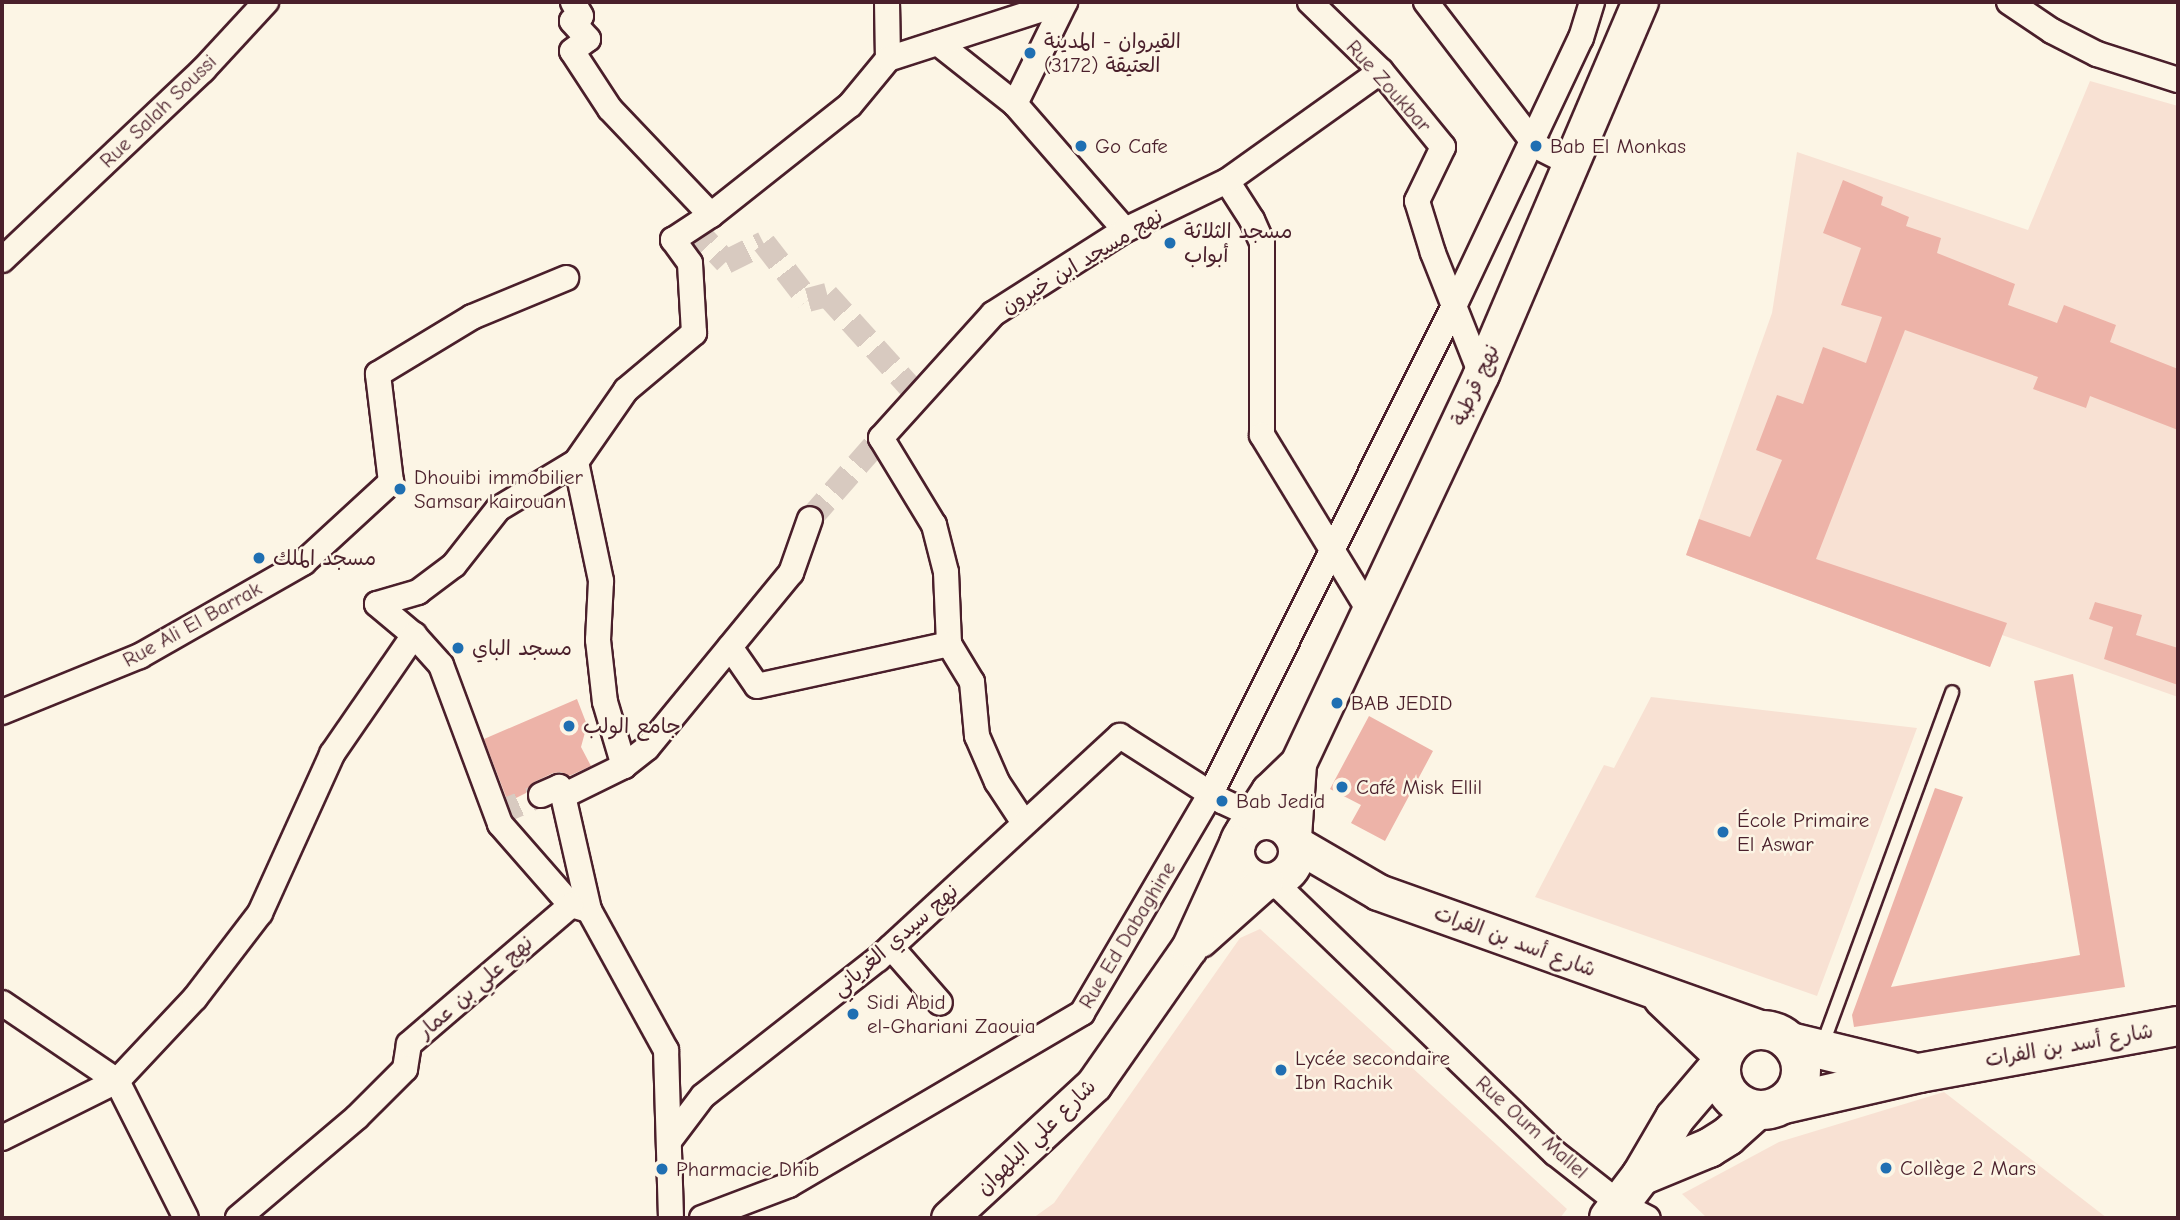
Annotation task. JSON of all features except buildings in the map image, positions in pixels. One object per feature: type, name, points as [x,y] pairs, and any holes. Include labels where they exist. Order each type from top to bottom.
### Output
[{"type":"main road","name":"شارع أسد بن الفرات","points":[[1770,1107],[1919,1073],[2178,1026]]},
{"type":"main road","points":[[1629,1204],[1675,1118],[1722,1061],[1735,1039],[1745,1033],[1793,1041],[1919,1073]]},
{"type":"main road","points":[[1629,1204],[1799,1086],[1801,1063],[1793,1041]]},
{"type":"main road","points":[[1722,1061],[1726,1089],[1734,1099],[1770,1107]]},
{"type":"street","name":"Rue Salah Soussi","points":[[2,260],[203,70],[266,2]]},
{"type":"street","points":[[573,2],[580,16],[572,21],[588,39],[572,51],[610,109],[711,215]]},
{"type":"street","points":[[887,2],[888,59]]},
{"type":"street","points":[[671,1218],[666,1050],[580,907],[500,824],[441,665],[414,635],[377,604],[418,592],[454,565],[498,509],[576,462],[626,390],[694,333],[690,263],[673,240],[711,215],[850,104],[888,59],[1065,2]]},
{"type":"street","points":[[1015,104],[1065,2]]},
{"type":"street","name":"Rue Zoukbar","points":[[1310,2],[1381,71],[1443,147],[1417,201],[1433,253],[1481,374]]},
{"type":"street","points":[[1426,2],[1536,146],[1572,164]]},
{"type":"street","name":"Rue Ed Dabaghine","points":[[702,1218],[789,1185],[1082,1013],[1211,793],[1455,304],[1530,139],[1581,38],[1592,2]]},
{"type":"street","name":"نهج قرطبة","points":[[1298,763],[1481,374],[1640,2]]},
{"type":"street","points":[[2009,2],[2052,31],[2097,54],[2178,80]]},
{"type":"street","points":[[938,43],[1015,104],[1125,230]]},
{"type":"street","name":"نهج مسجد ابن خيرون","points":[[949,643],[946,572],[934,525],[881,438],[993,314],[1125,230],[1227,181],[1381,71]]},
{"type":"street","points":[[1227,181],[1252,220],[1262,242],[1262,435],[1370,612]]},
{"type":"street","name":"Rue Ali El Barrak","points":[[2,712],[140,656],[303,563],[391,482],[378,374],[472,317],[566,278]]},
{"type":"street","points":[[576,462],[601,581],[598,640],[605,702],[624,766]]},
{"type":"street","points":[[580,907],[552,795],[624,766],[647,748],[791,573],[810,519]]},
{"type":"street","points":[[2,1138],[117,1081],[195,998],[260,913],[332,754],[414,635]]},
{"type":"street","points":[[730,647],[757,686],[949,643],[972,682],[977,736],[997,782],[1024,823]]},
{"type":"street","name":"نهج سيدي الغرياني","points":[[669,1141],[703,1096],[891,947],[1120,736],[1211,793]]},
{"type":"street","points":[[1189,948],[1244,830],[1269,791],[1298,763]]},
{"type":"street","points":[[1189,948],[1282,863],[1298,763]]},
{"type":"street","points":[[1211,793],[1244,830]]},
{"type":"street","points":[[1244,830],[1264,820],[1276,822],[1282,863]]},
{"type":"street","points":[[1244,830],[1239,864],[1255,878],[1282,863]]},
{"type":"street","name":"شارع أسد بن الفرات","points":[[1282,863],[1328,886],[1378,892],[1793,1041]]},
{"type":"street","name":"Rue Oum Mallel","points":[[1282,863],[1555,1153],[1629,1204]]},
{"type":"street","name":"نهج علي بن عمار","points":[[240,1218],[357,1117],[405,1069],[409,1044],[580,907]]},
{"type":"street","points":[[891,947],[940,1003]]},
{"type":"street","name":"شارع علي البلهوان","points":[[949,1218],[1094,1084],[1189,948]]},
{"type":"street","points":[[1653,991],[1722,1061]]},
{"type":"street","points":[[2,1003],[117,1081],[186,1218]]},
{"type":"lane","points":[[1793,1041],[1952,692]]},
{"type":"shaded area","points":[[2090,81],[2178,106],[2178,697],[2002,635],[1990,667],[1686,555],[1772,313],[1797,152],[2028,230]]},
{"type":"shaded area","name":"École Primaire El Aswar","points":[[1651,697],[1917,728],[1817,996],[1535,897],[1604,765],[1614,768]]},
{"type":"shaded area","name":"Lycée secondaire Ibn Rachik","points":[[1260,929],[1567,1209],[1560,1218],[1033,1218],[1054,1203],[1240,938]]},
{"type":"shaded area","name":"Collège 2 Mars","points":[[1944,1092],[2107,1218],[1707,1218],[1682,1194],[1779,1142]]},
{"type":"tunnel","points":[[693,227],[726,262],[764,243],[808,300],[827,295],[918,396]]},
{"type":"tunnel","points":[[810,519],[881,438]]},
{"type":"tunnel","points":[[497,814],[541,795]]},
{"type":"place","name":"القيروان - المدينة العتيقة (3172)","points":[[1030,53]]},
{"type":"place","name":"Go Cafe","points":[[1081,146]]},
{"type":"place","name":"Bab El Monkas","points":[[1536,146]]},
{"type":"place","name":"مسجد الثلاثة أبواب","points":[[1170,243]]},
{"type":"place","name":"Dhouibi immobilier Samsar kairouan","points":[[400,489]]},
{"type":"place","name":"مسجد الملك","points":[[259,558]]},
{"type":"place","name":"مسجد الباي","points":[[458,648]]},
{"type":"place","name":"BAB JEDID","points":[[1337,703]]},
{"type":"place","name":"جامع الولب","points":[[569,726]]},
{"type":"place","name":"Café Misk Ellil","points":[[1342,787]]},
{"type":"place","name":"Bab Jedid","points":[[1222,801]]},
{"type":"place","name":"École Primaire El Aswar","points":[[1723,832]]},
{"type":"place","name":"Sidi Abid el-Ghariani Zaouia","points":[[853,1014]]},
{"type":"place","name":"Lycée secondaire Ibn Rachik","points":[[1281,1070]]},
{"type":"place","name":"Collège 2 Mars","points":[[1886,1168]]},
{"type":"place","name":"Pharmacie Dhib","points":[[662,1169]]}]
